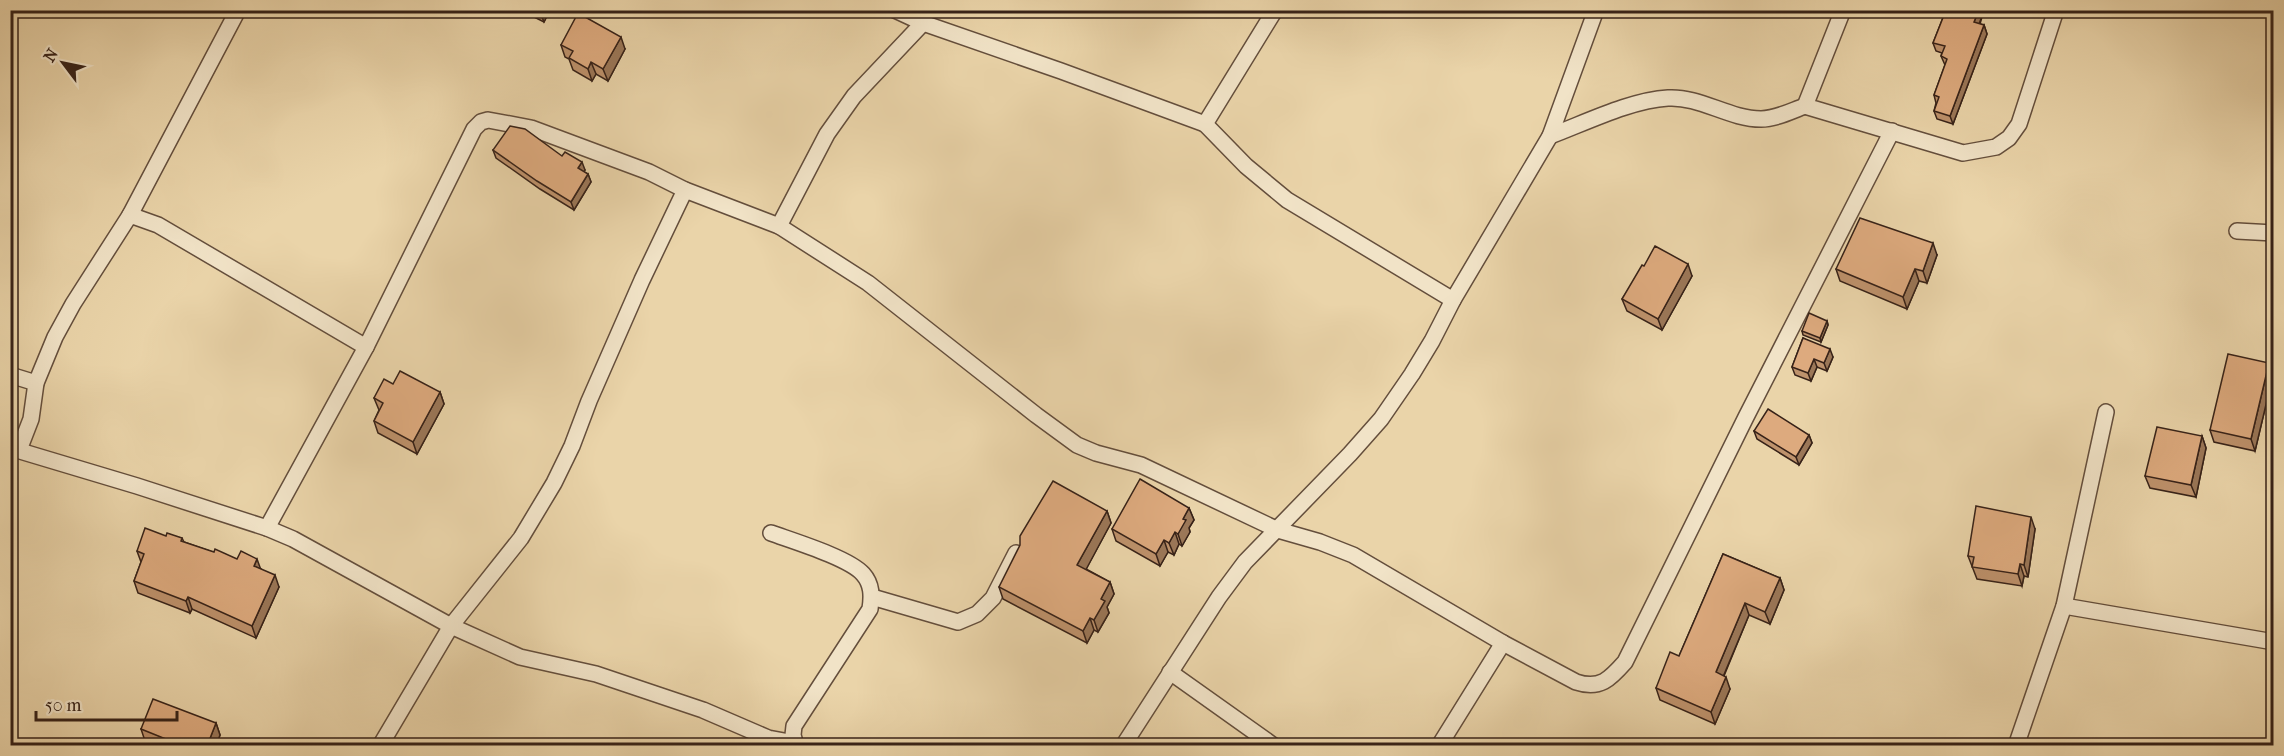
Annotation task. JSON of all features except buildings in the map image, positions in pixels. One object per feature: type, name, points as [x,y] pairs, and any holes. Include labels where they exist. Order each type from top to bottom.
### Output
[{"type":"street","points":[[238,10],[130,215],[73,304],[55,337],[36,383],[31,419],[15,449],[267,528],[292,539],[450,626],[520,657],[596,674],[703,710],[768,738],[795,744],[795,726],[870,609],[872,597],[869,584],[862,573],[849,563],[771,533]]},
{"type":"street","points":[[895,10],[922,23],[1205,124],[1246,166],[1287,200],[1453,300]]},
{"type":"street","points":[[1205,124],[1275,10]]},
{"type":"street","points":[[1123,746],[1245,562],[1350,454],[1380,419],[1412,374],[1550,136],[1596,10]]},
{"type":"street","points":[[1805,106],[1843,10]]},
{"type":"street","points":[[1550,136],[1645,101],[1669,98],[1688,99],[1761,119],[1772,118],[1805,106],[1963,153],[1996,147],[2009,138],[2019,124],[2056,10]]},
{"type":"street","points":[[779,226],[827,134],[854,96],[922,23]]},
{"type":"street","points":[[267,528],[366,346],[474,129],[481,122],[497,120],[531,128],[649,172],[685,190],[779,226],[868,283],[1077,445],[1096,453],[1141,465],[1278,530],[1320,542],[1353,555],[1503,643],[1576,682],[1588,686],[1598,685],[1625,662],[1746,417],[1892,131]]},
{"type":"street","points":[[380,746],[450,626],[521,538],[554,483],[573,446],[589,401],[642,280],[685,190]]},
{"type":"street","points":[[130,215],[158,225],[366,346]]},
{"type":"street","points":[[2237,231],[2274,233]]},
{"type":"street","points":[[10,375],[36,383]]},
{"type":"street","points":[[2016,746],[2064,606],[2106,412]]},
{"type":"street","points":[[872,597],[958,622],[977,614],[993,598],[1016,554]]},
{"type":"street","points":[[2064,606],[2274,642]]},
{"type":"street","points":[[1439,746],[1503,643]]},
{"type":"street","points":[[1170,672],[1274,746]]}]
